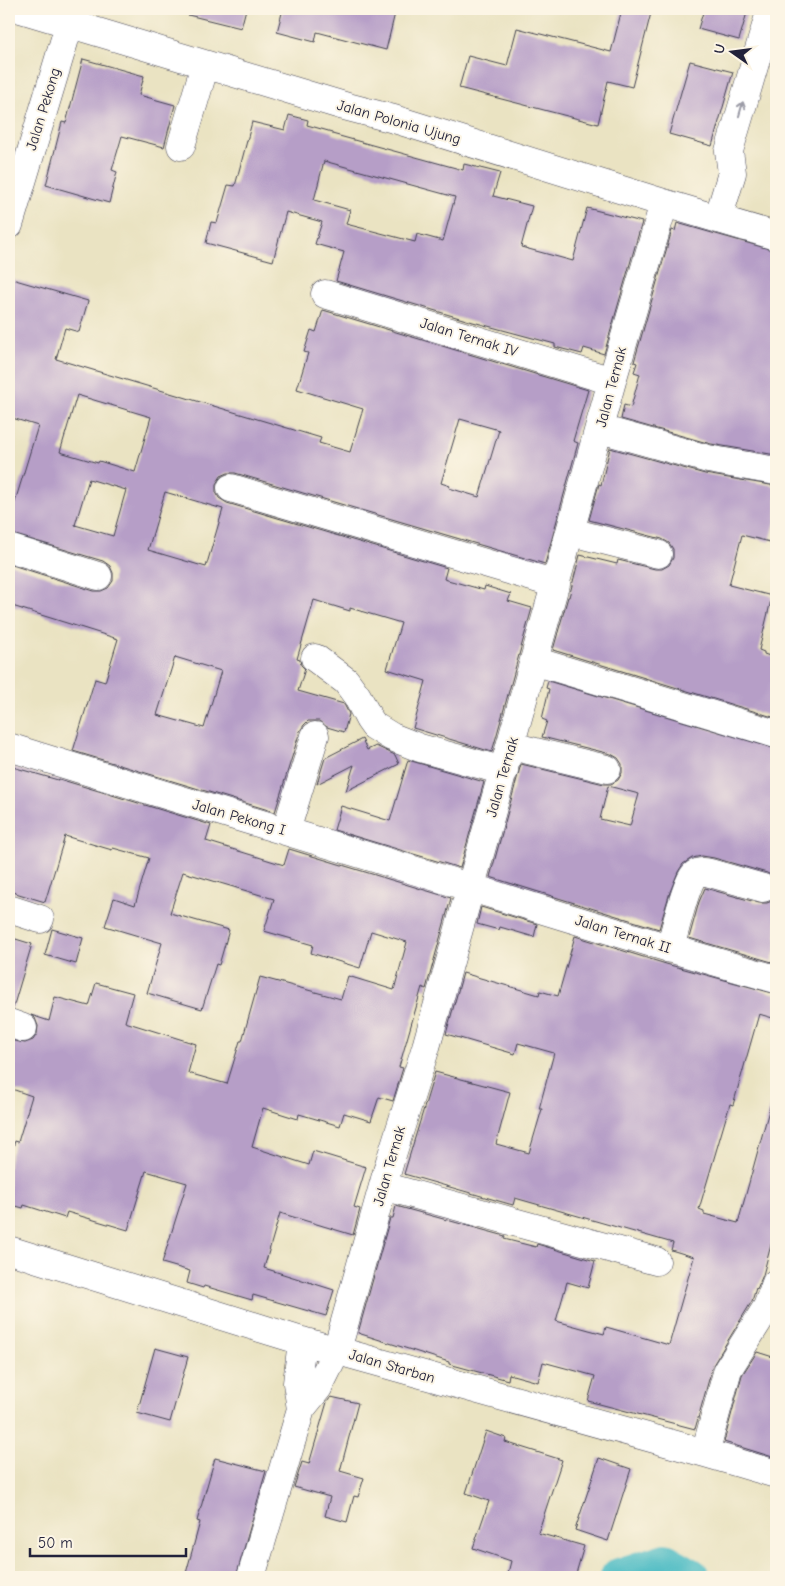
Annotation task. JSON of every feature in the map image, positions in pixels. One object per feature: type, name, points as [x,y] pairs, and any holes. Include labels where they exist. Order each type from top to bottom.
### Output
[{"type":"street","name":"Jalan Polonia Ujung","points":[[21,9],[394,119],[776,236]]},
{"type":"street","points":[[736,160],[771,9]]},
{"type":"street","name":"Jalan Pekong","points":[[9,225],[70,22]]},
{"type":"street","points":[[718,219],[736,160],[776,55]]},
{"type":"street","points":[[180,146],[205,64]]},
{"type":"street","name":"Jalan Ternak","points":[[301,1408],[318,1388],[337,1350],[383,1186],[426,1047],[508,759],[612,381],[664,203]]},
{"type":"street","name":"Jalan Ternak IV","points":[[325,294],[612,381]]},
{"type":"street","points":[[600,429],[708,459],[776,471]]},
{"type":"street","points":[[231,488],[556,584]]},
{"type":"street","points":[[571,532],[658,554]]},
{"type":"street","points":[[9,548],[98,576]]},
{"type":"street","points":[[315,658],[346,680],[374,726],[392,737],[420,748],[607,769]]},
{"type":"street","points":[[534,661],[776,734]]},
{"type":"street","points":[[286,831],[315,736]]},
{"type":"street","name":"Jalan Pekong I","points":[[9,747],[134,787],[470,887]]},
{"type":"street","points":[[670,949],[689,883],[696,873],[710,873],[763,888]]},
{"type":"street","name":"Jalan Ternak II","points":[[470,887],[670,949],[776,979]]},
{"type":"street","points":[[9,909],[40,919]]},
{"type":"street","points":[[383,1186],[656,1261]]},
{"type":"street","name":"Jalan Starban","points":[[9,1251],[302,1341],[776,1474]]},
{"type":"street","points":[[705,1453],[728,1369],[767,1307],[776,1283]]},
{"type":"street","points":[[251,1577],[301,1408],[297,1382],[302,1341]]},
{"type":"building","points":[[188,9],[246,9],[241,28],[188,15]]},
{"type":"building","points":[[283,9],[396,9],[386,50],[317,32],[315,42],[277,32]]},
{"type":"building","points":[[622,9],[652,9],[632,87],[608,81],[598,124],[459,88],[468,56],[507,66],[517,28],[611,52]]},
{"type":"building","points":[[704,9],[748,9],[739,40],[698,29]]},
{"type":"building","points":[[83,59],[144,76],[139,95],[175,105],[164,147],[122,136],[112,170],[117,172],[109,203],[46,185],[62,122],[66,123]]},
{"type":"building","points":[[690,61],[733,72],[712,146],[669,134]]},
{"type":"building","points":[[289,115],[308,120],[307,125],[332,132],[332,134],[463,170],[464,164],[500,173],[493,196],[532,206],[521,247],[573,261],[587,208],[642,222],[604,354],[584,348],[582,354],[555,347],[555,344],[473,322],[336,281],[344,252],[315,244],[322,222],[286,212],[273,261],[206,243],[211,222],[217,223],[228,185],[235,186],[252,122],[285,130]],"holes":[[[324,161],[455,197],[443,241],[417,234],[415,242],[346,224],[350,210],[314,200]]]},
{"type":"building","points":[[677,223],[776,251],[776,455],[711,444],[621,419],[624,405],[631,407],[640,374],[634,372],[637,363],[634,362],[672,230],[675,231]]},
{"type":"building","points":[[12,279],[88,301],[79,332],[65,328],[56,359],[321,438],[319,443],[350,452],[363,409],[297,389],[308,353],[304,352],[311,330],[316,332],[323,310],[588,390],[573,441],[578,443],[545,564],[235,473],[221,476],[216,484],[216,492],[219,498],[227,503],[447,568],[444,579],[484,590],[485,586],[511,594],[508,601],[532,608],[492,752],[413,728],[426,681],[387,669],[401,623],[314,600],[297,659],[300,660],[301,665],[305,669],[298,691],[344,704],[349,714],[344,732],[327,727],[319,721],[308,721],[304,725],[300,731],[275,812],[73,751],[95,679],[105,682],[118,639],[9,605],[9,564],[94,591],[108,588],[113,581],[113,573],[110,566],[103,561],[9,533],[9,504],[14,505],[38,426],[9,417],[9,291]],"holes":[[[77,395],[151,417],[135,472],[60,452]],[[460,419],[499,430],[479,497],[449,488],[450,486],[441,483]],[[89,479],[126,490],[113,536],[75,525]],[[165,492],[223,509],[206,567],[148,550]],[[175,657],[221,671],[204,728],[157,715]]]},
{"type":"building","points":[[610,448],[705,474],[776,486],[776,518],[770,542],[742,535],[729,585],[772,596],[759,650],[776,658],[776,718],[553,650],[580,555],[617,564],[618,560],[655,569],[662,569],[669,565],[673,558],[673,549],[669,543],[662,539],[589,520],[599,484],[601,485]]},
{"type":"building","points":[[548,681],[776,749],[776,881],[774,877],[767,873],[714,858],[702,856],[692,858],[683,864],[678,872],[659,929],[490,877],[521,764],[604,784],[611,784],[618,780],[622,773],[622,764],[618,758],[611,754],[542,737],[547,721],[542,719],[549,689],[546,688]],"holes":[[[608,786],[639,794],[630,826],[600,819]]]},
{"type":"building","points":[[362,739],[367,750],[376,746],[395,755],[399,764],[346,791],[354,765],[317,784],[325,758]]},
{"type":"building","points":[[408,760],[484,782],[460,868],[334,830],[341,806],[390,821]]},
{"type":"building","points":[[9,766],[59,779],[211,825],[206,841],[284,865],[289,849],[451,898],[426,989],[422,987],[399,1067],[403,1068],[393,1101],[379,1097],[371,1121],[344,1113],[340,1126],[299,1114],[298,1119],[263,1108],[252,1147],[309,1165],[313,1151],[366,1167],[354,1207],[360,1209],[353,1235],[280,1213],[264,1268],[334,1290],[326,1316],[253,1295],[252,1300],[187,1283],[190,1271],[162,1263],[187,1183],[146,1171],[128,1230],[67,1212],[65,1218],[24,1205],[23,1208],[9,1204],[9,1162],[15,1141],[18,1142],[32,1096],[9,1088],[9,1040],[25,1043],[33,1040],[37,1034],[38,1026],[35,1018],[31,1015],[49,1021],[55,997],[89,1006],[96,983],[133,993],[125,1022],[196,1044],[188,1073],[227,1084],[240,1041],[242,1041],[260,977],[341,999],[348,976],[394,990],[407,942],[371,931],[360,968],[311,953],[313,945],[264,931],[274,899],[183,872],[170,913],[229,930],[219,965],[216,964],[202,1009],[147,993],[162,943],[105,926],[114,898],[135,905],[149,858],[113,848],[112,850],[65,836],[45,902],[9,891]]},
{"type":"building","points":[[705,888],[759,903],[767,903],[774,900],[776,895],[776,945],[772,962],[689,938]]},
{"type":"building","points":[[481,907],[537,924],[534,937],[500,927],[499,930],[477,924]]},
{"type":"building","points":[[52,929],[83,938],[76,964],[45,955]]},
{"type":"building","points":[[575,936],[666,964],[776,994],[776,1019],[759,1014],[733,1105],[730,1104],[699,1209],[704,1211],[704,1214],[738,1223],[771,1103],[776,1103],[776,1226],[763,1275],[752,1301],[713,1365],[695,1429],[588,1401],[595,1376],[543,1362],[538,1382],[509,1374],[508,1380],[449,1364],[449,1362],[358,1333],[390,1218],[393,1218],[396,1206],[505,1236],[504,1239],[536,1247],[537,1244],[595,1261],[588,1288],[567,1282],[556,1321],[604,1334],[606,1327],[669,1345],[694,1257],[671,1250],[673,1243],[515,1198],[513,1205],[404,1174],[435,1072],[510,1092],[496,1144],[529,1153],[542,1109],[539,1109],[554,1053],[518,1043],[515,1054],[446,1034],[463,973],[539,995],[540,991],[558,996]]},
{"type":"building","points":[[9,937],[32,944],[13,1008],[9,1007]]},
{"type":"building","points":[[155,1348],[188,1357],[170,1422],[137,1413]]},
{"type":"building","points":[[757,1352],[776,1358],[776,1458],[724,1442],[742,1375]]},
{"type":"building","points":[[331,1397],[358,1403],[340,1471],[364,1478],[358,1497],[354,1496],[347,1522],[325,1516],[330,1497],[294,1487],[302,1462],[309,1464],[327,1402]]},
{"type":"building","points":[[486,1431],[506,1438],[505,1442],[562,1460],[538,1533],[584,1546],[575,1577],[507,1577],[511,1561],[473,1548],[489,1501],[466,1493]]},
{"type":"building","points":[[215,1458],[266,1471],[236,1577],[185,1577],[200,1522],[197,1521]]},
{"type":"building","points":[[599,1458],[631,1469],[608,1541],[575,1530]]},
{"type":"waterway","points":[[619,1577],[665,1562],[691,1577]]}]
